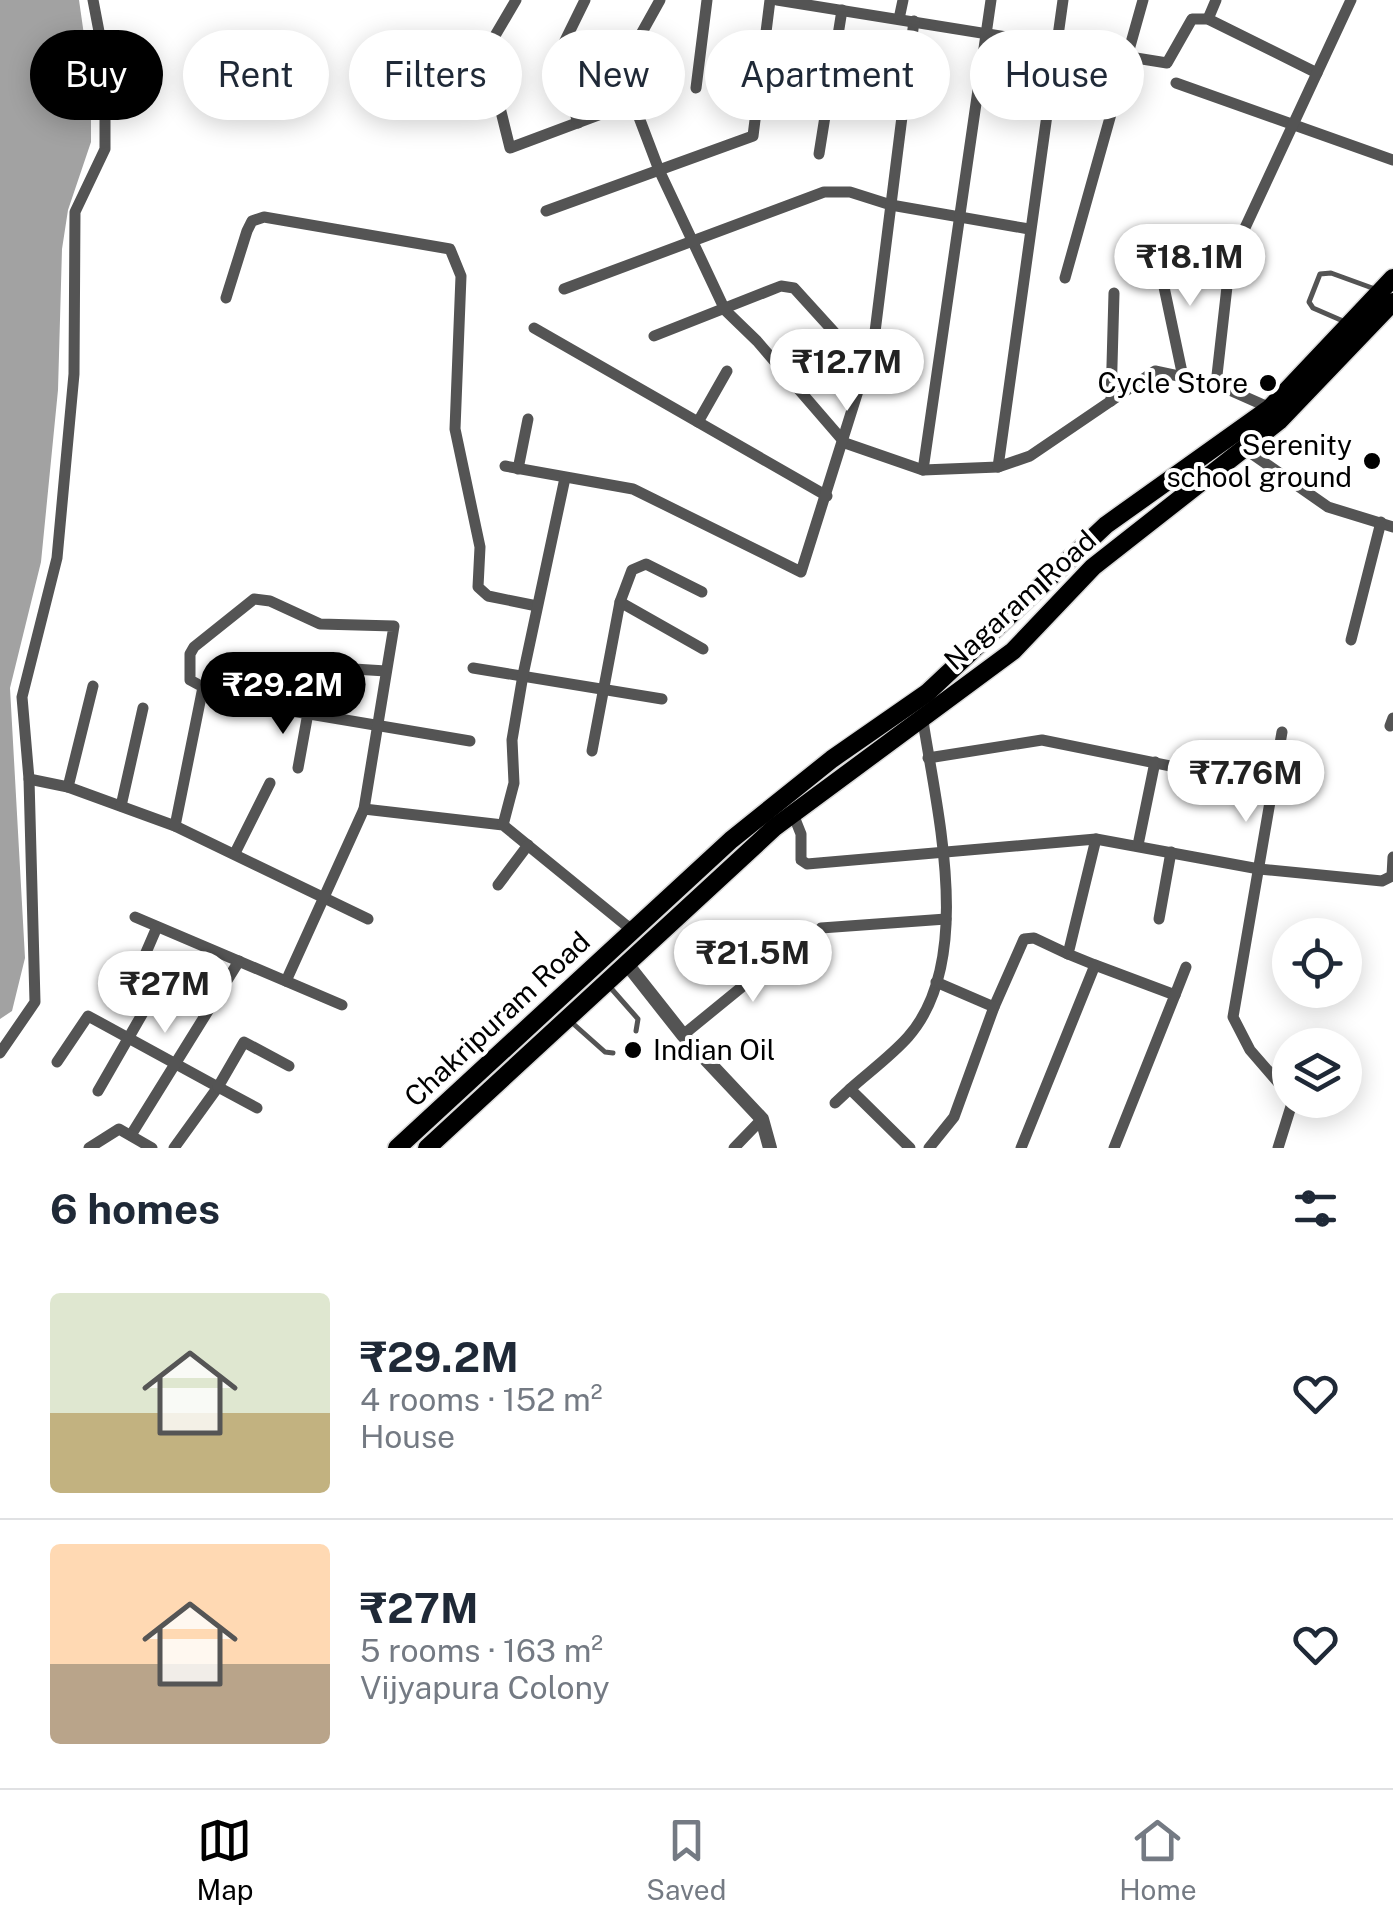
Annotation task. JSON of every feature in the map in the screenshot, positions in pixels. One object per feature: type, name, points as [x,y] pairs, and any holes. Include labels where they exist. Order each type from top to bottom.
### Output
[{"type":"main road","name":"Nagaram Road","points":[[627,964],[793,814],[923,721],[1012,651],[1093,567],[1270,408],[1350,324],[1389,290]]},
{"type":"main road","name":"Nagaram Road","points":[[634,930],[731,840],[832,758],[926,693],[1106,525],[1245,449],[1279,421],[1389,290]]},
{"type":"main road","name":"Chakripuram Road","points":[[397,1148],[634,930]]},
{"type":"main road","name":"Chakripuram Road","points":[[427,1148],[627,964]]},
{"type":"street","points":[[0,1053],[35,1002],[30,779],[22,698],[57,558],[74,374],[75,212],[105,149],[104,64],[93,0]]},
{"type":"street","points":[[516,0],[486,52],[510,148],[586,120]]},
{"type":"street","points":[[578,123],[558,54],[585,0]]},
{"type":"street","points":[[643,30],[660,0]]},
{"type":"street","points":[[696,88],[707,0]]},
{"type":"street","points":[[546,212],[753,136],[774,0],[837,6],[972,30]]},
{"type":"street","points":[[899,19],[903,0]]},
{"type":"street","points":[[985,30],[990,0]]},
{"type":"street","points":[[1058,30],[1063,0]]},
{"type":"street","points":[[1135,30],[1143,0]]},
{"type":"street","points":[[1208,19],[1216,0]]},
{"type":"street","points":[[1216,384],[1230,260],[1295,127],[1350,0]]},
{"type":"street","points":[[819,154],[837,6]]},
{"type":"street","points":[[1144,58],[1167,63],[1192,19],[1208,19],[1317,73]]},
{"type":"street","points":[[528,419],[512,468],[632,488],[801,572],[845,443],[874,340],[914,21]]},
{"type":"street","points":[[1176,83],[1393,160]]},
{"type":"street","points":[[640,120],[690,242],[724,310],[757,341],[845,443],[923,470],[998,467],[1030,456],[1155,371],[1216,384],[1270,408]]},
{"type":"street","points":[[923,470],[973,120]]},
{"type":"street","points":[[998,467],[1044,120]]},
{"type":"street","points":[[1064,278],[1110,120]]},
{"type":"street","points":[[564,289],[752,215],[824,192],[850,192],[891,205],[1029,228]]},
{"type":"street","points":[[226,298],[247,231],[252,222],[264,216],[450,249],[461,276],[454,430],[480,547],[478,587],[488,596],[538,606]]},
{"type":"street","points":[[1156,249],[1183,377]]},
{"type":"street","points":[[654,336],[781,286],[794,288],[864,365]]},
{"type":"street","points":[[1111,401],[1114,293]]},
{"type":"street","points":[[534,328],[827,496]]},
{"type":"street","points":[[698,422],[728,371]]},
{"type":"street","points":[[1245,449],[1328,507],[1387,525],[1351,640]]},
{"type":"street","points":[[504,824],[514,783],[512,740],[523,675],[564,478]]},
{"type":"street","points":[[592,750],[620,602],[632,570],[640,564],[702,592]]},
{"type":"street","points":[[286,981],[364,809],[394,626],[320,624],[254,598],[190,654],[190,680],[203,687],[236,688],[249,676],[289,665],[386,671]]},
{"type":"street","points":[[620,602],[703,648]]},
{"type":"street","points":[[473,668],[662,699]]},
{"type":"street","points":[[298,768],[314,680]]},
{"type":"street","points":[[68,787],[93,686]]},
{"type":"street","points":[[175,826],[203,687]]},
{"type":"street","points":[[268,706],[470,741]]},
{"type":"street","points":[[121,806],[143,708]]},
{"type":"street","points":[[835,1103],[909,1036],[936,982],[946,950],[941,850],[923,721]]},
{"type":"street","points":[[1272,1075],[1250,1050],[1232,1017],[1282,732]]},
{"type":"street","points":[[928,758],[1042,740],[1274,787]]},
{"type":"street","points":[[1138,845],[1154,762]]},
{"type":"street","points":[[30,779],[68,787],[175,826],[368,919]]},
{"type":"street","points":[[236,853],[270,783]]},
{"type":"street","points":[[364,809],[504,824],[634,930]]},
{"type":"street","points":[[793,814],[806,864],[1096,839],[1259,870],[1382,882],[1392,876],[1393,857]]},
{"type":"street","points":[[1068,954],[1096,839]]},
{"type":"street","points":[[498,884],[528,845]]},
{"type":"street","points":[[1159,919],[1170,852]]},
{"type":"street","points":[[134,917],[342,1005]]},
{"type":"street","points":[[821,928],[946,919]]},
{"type":"street","points":[[138,970],[157,927]]},
{"type":"street","points":[[930,1148],[954,1117],[994,1007],[1024,939],[1034,938],[1175,995]]},
{"type":"street","points":[[683,1035],[797,942]]},
{"type":"street","points":[[131,1135],[174,1060],[240,961]]},
{"type":"street","points":[[627,964],[683,1035],[762,1119],[770,1148]]},
{"type":"street","points":[[1021,1148],[1095,965]]},
{"type":"street","points":[[1114,1148],[1186,967]]},
{"type":"street","points":[[936,982],[994,1007]]},
{"type":"street","points":[[98,1092],[148,1004]]},
{"type":"street","points":[[57,1062],[88,1016],[130,1035],[257,1108]]},
{"type":"street","points":[[174,1148],[218,1088],[244,1042],[289,1066]]},
{"type":"street","points":[[850,1089],[910,1148]]},
{"type":"street","points":[[1278,1148],[1286,1118]]},
{"type":"street","points":[[734,1148],[762,1119]]},
{"type":"street","points":[[89,1148],[116,1130],[152,1148]]},
{"type":"lane","points":[[1350,324],[1313,308],[1309,302],[1320,274],[1331,273],[1389,290]]},
{"type":"lane","points":[[607,984],[638,1019],[636,1031]]},
{"type":"lane","points":[[569,1020],[606,1052],[613,1053]]},
{"type":"shaded area","points":[[0,0],[79,0],[83,30],[30,30],[30,120],[91,120],[91,142],[68,210],[62,249],[58,390],[41,562],[10,688],[25,958],[12,1011],[0,1019]]},
{"type":"place","name":"Cycle Store","points":[[1268,383]]},
{"type":"place","name":"Serenity school ground","points":[[1372,461]]},
{"type":"place","name":"Indian Oil","points":[[633,1050]]}]
